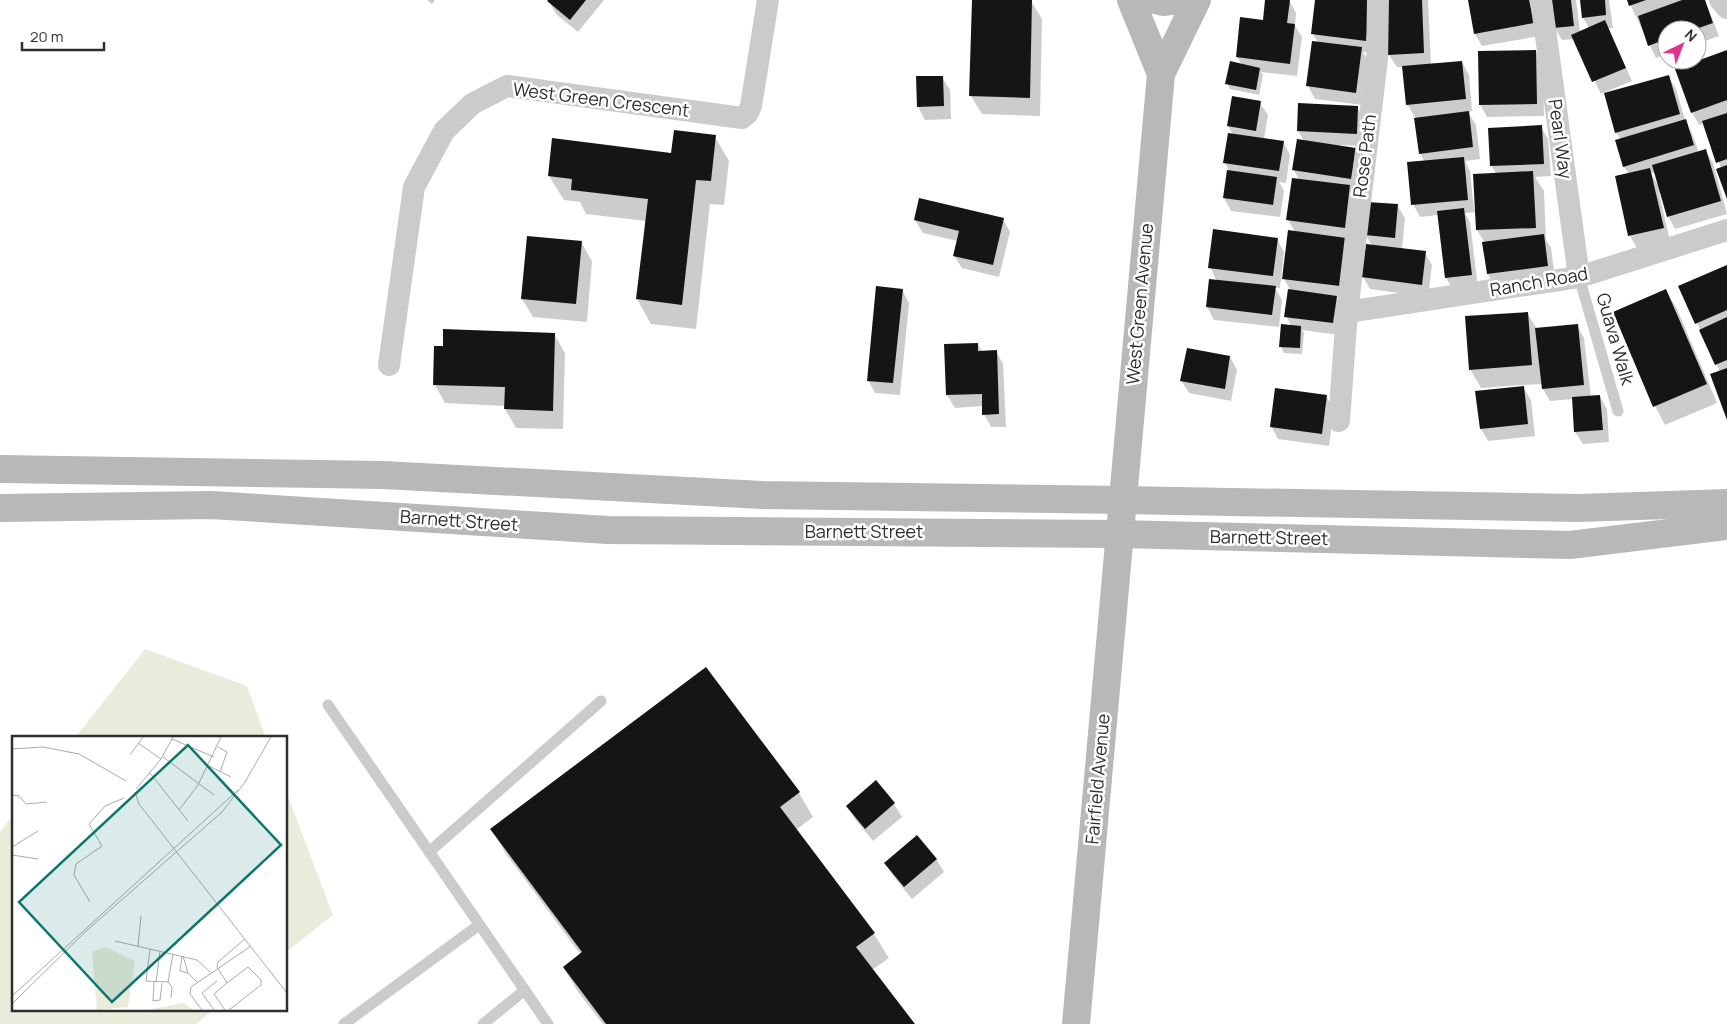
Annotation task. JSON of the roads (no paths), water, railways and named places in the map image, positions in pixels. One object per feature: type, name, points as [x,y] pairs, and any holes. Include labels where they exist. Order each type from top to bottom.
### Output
[{"type":"main road","name":"West Green Avenue","points":[[1131,0],[1161,74]]},
{"type":"main road","points":[[1155,0],[1163,2],[1180,0]]},
{"type":"main road","name":"West Green Avenue","points":[[1119,534],[1161,74],[1197,0]]},
{"type":"main road","name":"Barnett Street","points":[[0,469],[383,475],[762,495],[1578,508],[1727,503]]},
{"type":"main road","name":"Barnett Street","points":[[0,508],[211,506],[608,530],[1119,534],[1570,544],[1727,526]]},
{"type":"main road","name":"Fairfield Avenue","points":[[1076,1024],[1119,534]]},
{"type":"street","name":"West Green Crescent","points":[[389,365],[414,187],[444,131],[472,104],[508,86],[742,118],[748,114],[751,106],[768,0]]},
{"type":"street","name":"Rose Path","points":[[1339,421],[1347,312],[1377,59],[1378,0]]},
{"type":"street","name":"Pearl Way","points":[[1541,0],[1579,277]]},
{"type":"street","points":[[1720,0],[1727,8]]},
{"type":"street","name":"Ranch Road","points":[[1347,312],[1579,277],[1727,230]]},
{"type":"lane","name":"Guava Walk","points":[[1579,277],[1618,411]]},
{"type":"lane","points":[[429,852],[601,701]]},
{"type":"lane","points":[[328,705],[548,1024]]},
{"type":"lane","points":[[344,1024],[479,925]]},
{"type":"lane","points":[[484,1024],[525,990]]}]
